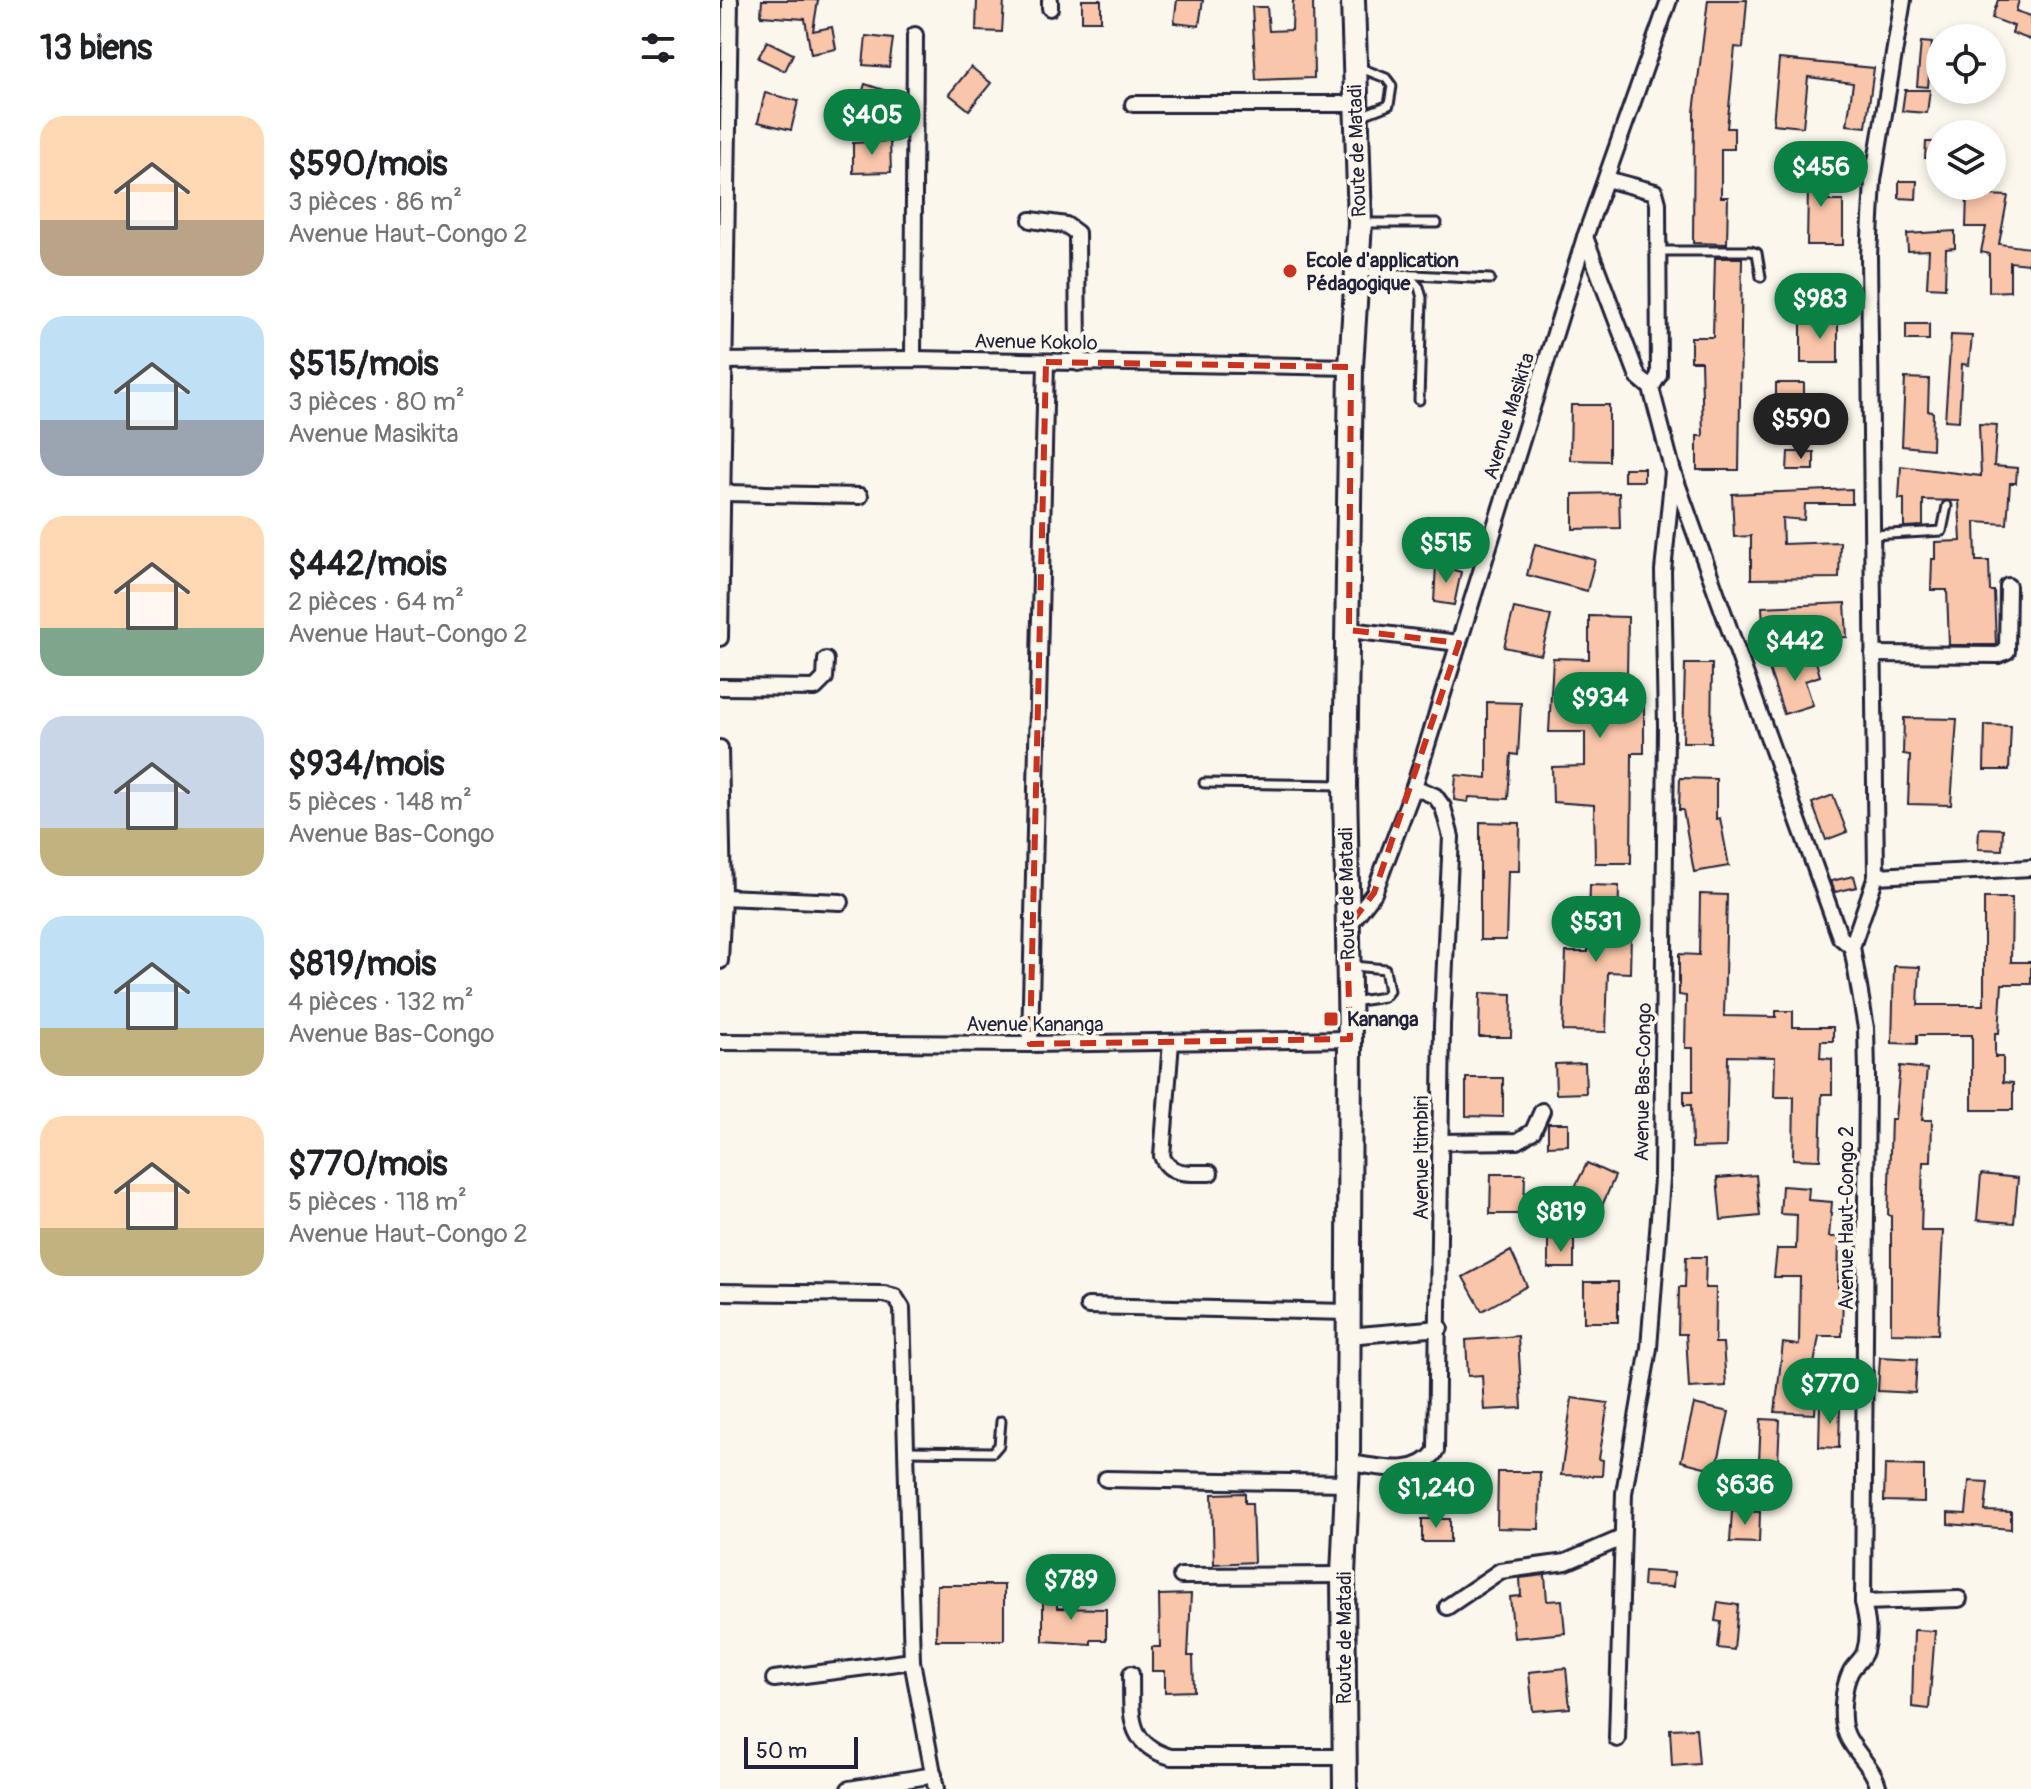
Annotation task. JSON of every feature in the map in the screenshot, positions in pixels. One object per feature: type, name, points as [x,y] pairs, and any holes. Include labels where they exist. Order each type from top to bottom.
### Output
[{"type":"main road","name":"Route de Matadi","points":[[1345,1789],[1343,1575],[1347,1473],[1350,1039],[1345,785],[1351,367],[1360,223],[1354,111],[1353,0]]},
{"type":"street","points":[[720,638],[730,0]]},
{"type":"street","name":"Avenue Masikita","points":[[1347,928],[1374,893],[1414,787],[1585,237],[1669,0]]},
{"type":"street","name":"Avenue Haut-Congo 2","points":[[1879,1789],[1876,1776],[1848,1740],[1843,1722],[1851,1671],[1865,1655],[1867,1621],[1863,1602],[1866,1028],[1852,947],[1876,876],[1871,201],[1903,0]]},
{"type":"street","points":[[913,359],[915,35]]},
{"type":"street","points":[[1133,104],[1354,111]]},
{"type":"street","points":[[1606,179],[1655,192],[1660,251],[1659,375],[1651,388]]},
{"type":"street","points":[[1031,220],[1066,225],[1077,233],[1078,363]]},
{"type":"street","points":[[1585,237],[1638,377],[1651,388],[1673,472],[1840,937],[1852,947]]},
{"type":"street","name":"Avenue Kokolo","points":[[722,361],[913,359],[1351,367]]},
{"type":"street","points":[[1030,1044],[1046,362]]},
{"type":"street","name":"Avenue Bas-Congo","points":[[1617,1739],[1624,1493],[1649,1348],[1662,1179],[1666,756],[1663,571],[1673,472]]},
{"type":"street","points":[[724,493],[860,496]]},
{"type":"street","points":[[1873,654],[1998,655],[2007,651],[2008,586]]},
{"type":"street","points":[[1349,630],[1459,643]]},
{"type":"street","points":[[720,687],[815,688],[825,678],[826,660]]},
{"type":"street","points":[[720,748],[723,897],[720,961]]},
{"type":"street","name":"Avenue Itimbiri","points":[[1106,1479],[1415,1469],[1427,1464],[1436,1451],[1440,1328],[1440,1142],[1451,837],[1443,807],[1435,796],[1414,787]]},
{"type":"street","points":[[1876,876],[2031,868]]},
{"type":"street","points":[[723,897],[841,902]]},
{"type":"street","name":"Avenue Kananga","points":[[720,1042],[1030,1044],[1350,1039]]},
{"type":"street","points":[[1171,1042],[1162,1156],[1165,1165],[1174,1171],[1210,1173]]},
{"type":"street","points":[[1440,1142],[1518,1141],[1533,1131],[1542,1111]]},
{"type":"street","points":[[720,1292],[884,1294],[895,1297],[905,1318],[912,1661],[935,1782],[849,1789]]},
{"type":"street","points":[[1088,1306],[1348,1312]]},
{"type":"street","points":[[1348,1336],[1440,1328]]},
{"type":"street","points":[[1447,1607],[1500,1571],[1566,1562],[1622,1538]]},
{"type":"street","points":[[1181,1576],[1343,1575]]},
{"type":"street","points":[[1863,1602],[1959,1599]]},
{"type":"street","points":[[774,1679],[912,1661]]},
{"type":"street","points":[[1131,1674],[1132,1725],[1144,1745],[1156,1753],[1171,1757],[1345,1757]]},
{"type":"lane","points":[[1354,65],[1386,78],[1392,86],[1389,105],[1354,111]]},
{"type":"lane","points":[[1360,223],[1437,223]]},
{"type":"lane","points":[[1660,251],[1751,251],[1757,253],[1761,277]]},
{"type":"lane","points":[[1357,272],[1490,279]]},
{"type":"lane","points":[[1406,273],[1419,287],[1422,298],[1419,400]]},
{"type":"lane","points":[[1872,535],[1942,531],[1947,506]]},
{"type":"lane","points":[[1204,783],[1345,785]]},
{"type":"lane","points":[[1348,965],[1385,969],[1389,991],[1384,997],[1349,1003]]},
{"type":"lane","points":[[907,1451],[993,1452],[999,1445],[1001,1421]]},
{"type":"highlighted area","points":[[1046,362],[1351,367],[1349,630],[1459,643],[1374,893],[1347,928],[1350,1039],[1030,1044]]},
{"type":"building","points":[[762,0],[818,0],[813,31],[832,27],[836,49],[811,54],[805,19],[761,16]]},
{"type":"building","points":[[977,0],[1004,0],[1002,32],[976,31]]},
{"type":"building","points":[[1082,0],[1101,0],[1101,21],[1082,21]]},
{"type":"building","points":[[1177,0],[1203,0],[1199,26],[1174,23]]},
{"type":"building","points":[[1293,0],[1313,0],[1314,78],[1256,80],[1252,7],[1267,7],[1269,31],[1292,30]]},
{"type":"building","points":[[1708,0],[1747,0],[1743,48],[1735,47],[1727,128],[1734,128],[1734,149],[1721,149],[1721,197],[1728,197],[1727,244],[1693,243],[1694,112]]},
{"type":"building","points":[[1998,0],[2019,0],[2016,11],[2031,16],[2031,40],[2012,33],[2014,26],[1992,18]]},
{"type":"building","points":[[866,36],[893,39],[889,67],[863,65]]},
{"type":"building","points":[[767,41],[793,54],[785,71],[758,58]]},
{"type":"building","points":[[1921,42],[1926,42],[1926,87],[1917,86]]},
{"type":"building","points":[[1779,59],[1874,68],[1866,127],[1847,125],[1853,83],[1808,77],[1803,127],[1773,124]]},
{"type":"building","points":[[971,67],[991,83],[969,110],[949,94]]},
{"type":"building","points":[[865,84],[905,97],[895,128],[855,115]]},
{"type":"building","points":[[1905,90],[1926,90],[1927,113],[1902,111]]},
{"type":"building","points":[[765,93],[798,101],[791,130],[758,122]]},
{"type":"building","points":[[890,141],[891,172],[853,173],[853,143]]},
{"type":"building","points":[[1799,167],[1827,167],[1826,201],[1843,201],[1843,245],[1807,245],[1808,188],[1799,188]]},
{"type":"building","points":[[1899,181],[1917,181],[1916,199],[1899,198]]},
{"type":"building","points":[[2008,196],[1999,244],[2030,248],[2028,264],[2010,262],[2010,291],[1989,292],[1989,254],[1981,252],[1986,227],[1966,227],[1967,200],[2006,200]]},
{"type":"building","points":[[1955,231],[1955,248],[1946,249],[1945,288],[1927,287],[1929,250],[1908,251],[1907,234]]},
{"type":"building","points":[[1715,258],[1742,258],[1739,470],[1697,470],[1697,436],[1703,436],[1701,361],[1691,361],[1691,337],[1713,337]]},
{"type":"building","points":[[1838,319],[1838,363],[1801,363],[1801,320]]},
{"type":"building","points":[[1906,324],[1929,324],[1929,340],[1906,340]]},
{"type":"building","points":[[1951,335],[1972,336],[1969,365],[1962,364],[1959,421],[1945,420]]},
{"type":"building","points":[[1905,378],[1929,379],[1928,411],[1933,412],[1932,449],[1902,446]]},
{"type":"building","points":[[1776,383],[1804,383],[1804,423],[1776,423]]},
{"type":"building","points":[[1571,405],[1609,405],[1609,461],[1570,460]]},
{"type":"building","points":[[1979,424],[1997,425],[1994,466],[2017,468],[2016,483],[2010,483],[2007,524],[1975,522],[1976,561],[1989,561],[1990,591],[1994,591],[1996,645],[1949,645],[1947,590],[1931,590],[1932,559],[1935,559],[1935,542],[1961,541],[1959,501],[1923,500],[1923,526],[1904,527],[1904,499],[1899,499],[1901,466],[1981,476]]},
{"type":"building","points":[[1788,452],[1814,452],[1814,470],[1787,470]]},
{"type":"building","points":[[1624,468],[1644,468],[1644,481],[1624,481]]},
{"type":"building","points":[[1852,489],[1852,504],[1805,504],[1804,520],[1782,518],[1783,544],[1840,542],[1839,578],[1751,579],[1751,536],[1734,537],[1732,494]]},
{"type":"building","points":[[1619,493],[1620,528],[1573,529],[1573,494]]},
{"type":"building","points":[[1535,544],[1595,560],[1587,591],[1527,575]]},
{"type":"building","points":[[1436,565],[1461,572],[1454,605],[1434,602]]},
{"type":"building","points":[[1845,603],[1847,637],[1764,641],[1762,607]]},
{"type":"building","points":[[1514,608],[1551,616],[1541,655],[1504,647]]},
{"type":"building","points":[[1589,616],[1628,617],[1627,676],[1570,675],[1569,702],[1644,702],[1644,753],[1632,753],[1631,863],[1595,863],[1594,805],[1553,802],[1552,767],[1585,766],[1585,732],[1549,732],[1553,658],[1589,659]]},
{"type":"building","points":[[1814,654],[1820,676],[1805,681],[1813,705],[1784,714],[1769,669]]},
{"type":"building","points":[[1685,664],[1712,664],[1711,742],[1683,742]]},
{"type":"building","points":[[1487,702],[1521,703],[1518,755],[1511,754],[1508,799],[1469,797],[1468,802],[1454,800],[1456,775],[1487,778]]},
{"type":"building","points":[[1904,718],[1957,719],[1951,805],[1908,804],[1910,755],[1903,754]]},
{"type":"building","points":[[1985,725],[2011,726],[2009,770],[1984,770]]},
{"type":"building","points":[[1680,778],[1716,779],[1716,819],[1720,818],[1729,866],[1694,872],[1683,810],[1679,810]]},
{"type":"building","points":[[1833,795],[1847,832],[1826,840],[1812,803]]},
{"type":"building","points":[[1480,822],[1520,823],[1519,871],[1508,871],[1506,940],[1480,940]]},
{"type":"building","points":[[1979,828],[2003,829],[2002,850],[1978,849]]},
{"type":"building","points":[[1854,876],[1857,887],[1835,892],[1831,881]]},
{"type":"building","points":[[1590,885],[1619,886],[1618,933],[1631,933],[1630,973],[1608,972],[1606,1032],[1563,1031],[1566,952],[1588,952]]},
{"type":"building","points":[[1700,894],[1727,895],[1724,1016],[1776,1017],[1776,1011],[1793,1011],[1793,1027],[1833,1027],[1833,1041],[1821,1041],[1820,1058],[1832,1059],[1832,1094],[1822,1094],[1820,1160],[1793,1159],[1794,1097],[1774,1097],[1775,1057],[1728,1056],[1726,1147],[1692,1148],[1691,1105],[1684,1105],[1684,1091],[1693,1091],[1693,1048],[1685,1048],[1686,996],[1679,995],[1679,954],[1699,955]]},
{"type":"building","points":[[1984,898],[2012,898],[2011,962],[2031,962],[2031,984],[2002,984],[1999,1033],[1995,1033],[1995,1057],[2003,1057],[2003,1082],[2013,1083],[2013,1110],[1972,1110],[1972,1035],[1917,1035],[1917,1044],[1892,1043],[1894,966],[1920,967],[1918,1005],[1984,1005]]},
{"type":"building","points":[[1480,993],[1512,994],[1511,1037],[1479,1037]]},
{"type":"building","points":[[1585,1063],[1586,1093],[1556,1094],[1555,1064]]},
{"type":"building","points":[[1900,1066],[1927,1069],[1922,1120],[1932,1120],[1931,1162],[1923,1162],[1921,1231],[1943,1231],[1938,1334],[1891,1333],[1891,1216],[1888,1215],[1891,1119],[1895,1119]]},
{"type":"building","points":[[1466,1078],[1503,1078],[1503,1117],[1466,1116]]},
{"type":"building","points":[[1548,1123],[1568,1123],[1568,1145],[1548,1146]]},
{"type":"building","points":[[1587,1163],[1615,1176],[1602,1206],[1572,1193]]},
{"type":"building","points":[[1491,1174],[1525,1174],[1524,1214],[1490,1214]]},
{"type":"building","points":[[1981,1174],[2018,1178],[2014,1223],[1977,1220]]},
{"type":"building","points":[[1756,1175],[1760,1216],[1721,1220],[1717,1178]]},
{"type":"building","points":[[1782,1186],[1809,1188],[1808,1200],[1832,1202],[1829,1237],[1839,1237],[1838,1288],[1843,1288],[1842,1336],[1819,1336],[1808,1398],[1816,1398],[1815,1414],[1775,1412],[1783,1343],[1799,1345],[1800,1277],[1774,1277],[1777,1249],[1796,1249],[1797,1215],[1780,1214]]},
{"type":"building","points":[[1548,1239],[1574,1239],[1574,1268],[1548,1268]]},
{"type":"building","points":[[1511,1251],[1527,1286],[1482,1311],[1463,1277]]},
{"type":"building","points":[[1686,1257],[1706,1257],[1705,1288],[1716,1288],[1715,1343],[1723,1343],[1726,1386],[1689,1388],[1686,1334],[1678,1334],[1679,1287],[1685,1287]]},
{"type":"building","points":[[1584,1282],[1618,1282],[1618,1322],[1584,1322]]},
{"type":"building","points":[[1518,1336],[1522,1408],[1484,1410],[1482,1375],[1468,1376],[1466,1340]]},
{"type":"building","points":[[1880,1357],[1917,1359],[1915,1393],[1878,1391]]},
{"type":"building","points":[[1572,1398],[1608,1403],[1599,1459],[1603,1460],[1602,1476],[1561,1475]]},
{"type":"building","points":[[1694,1404],[1729,1412],[1716,1470],[1681,1461]]},
{"type":"building","points":[[1820,1404],[1840,1405],[1839,1448],[1819,1447]]},
{"type":"building","points":[[1761,1419],[1780,1420],[1778,1462],[1759,1462]]},
{"type":"building","points":[[1885,1465],[1924,1466],[1924,1502],[1884,1501]]},
{"type":"building","points":[[1498,1472],[1540,1472],[1539,1529],[1497,1528]]},
{"type":"building","points":[[1969,1481],[1988,1482],[1985,1511],[2011,1512],[2011,1529],[1948,1524],[1948,1513],[1966,1514]]},
{"type":"building","points":[[1245,1493],[1245,1503],[1252,1503],[1254,1562],[1214,1564],[1212,1494]]},
{"type":"building","points":[[1732,1511],[1760,1512],[1759,1543],[1730,1542]]},
{"type":"building","points":[[1422,1519],[1450,1519],[1450,1542],[1422,1542]]},
{"type":"building","points":[[1644,1571],[1674,1573],[1673,1587],[1643,1586]]},
{"type":"building","points":[[1545,1575],[1547,1601],[1562,1600],[1565,1633],[1514,1638],[1510,1597],[1521,1596],[1520,1578]]},
{"type":"building","points":[[937,1585],[1004,1585],[1004,1640],[936,1640]]},
{"type":"building","points":[[1043,1589],[1057,1589],[1057,1608],[1106,1609],[1106,1640],[1091,1640],[1091,1644],[1043,1641]]},
{"type":"building","points":[[1191,1594],[1188,1656],[1193,1656],[1194,1691],[1165,1692],[1165,1671],[1152,1671],[1152,1647],[1160,1647],[1159,1595]]},
{"type":"building","points":[[1718,1602],[1738,1605],[1734,1650],[1718,1648],[1721,1622],[1715,1621]]},
{"type":"building","points":[[1914,1630],[1935,1631],[1929,1709],[1912,1707]]},
{"type":"building","points":[[1566,1668],[1570,1708],[1533,1711],[1529,1672]]},
{"type":"building","points":[[1696,1728],[1699,1764],[1672,1766],[1670,1729]]},
{"type":"place","name":"Ecole d'application Pédagogique","points":[[1290,271]]},
{"type":"place","name":"Kananga","points":[[1331,1019]]}]
